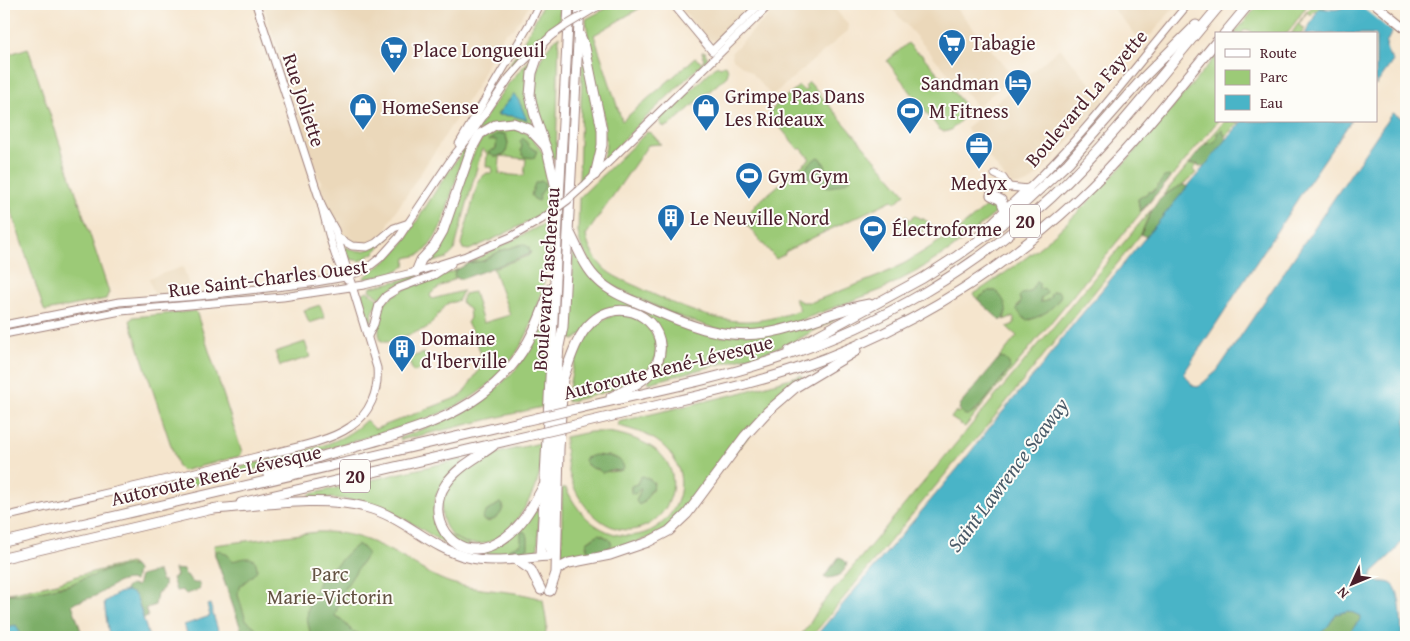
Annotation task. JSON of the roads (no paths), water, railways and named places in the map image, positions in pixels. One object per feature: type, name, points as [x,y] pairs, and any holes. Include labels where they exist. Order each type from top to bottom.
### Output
[{"type":"highway","name":"Boulevard Taschereau","points":[[568,4],[560,202],[554,278],[541,556],[551,556],[554,409],[559,346],[563,327],[580,4]]},
{"type":"highway","points":[[771,361],[822,331],[923,278],[1007,219],[1060,171],[1143,78],[1220,4]]},
{"type":"highway","name":"Autoroute René-Lévesque","points":[[4,542],[733,372],[771,361],[822,342],[895,309],[942,282],[1004,238],[1047,202],[1081,168],[1220,4]]},
{"type":"highway","points":[[1226,32],[1249,4]]},
{"type":"highway","points":[[578,32],[585,47],[602,130],[602,145],[595,175]]},
{"type":"highway","name":"Autoroute René-Lévesque","points":[[4,558],[770,378],[826,358],[884,333],[962,290],[1007,258],[1056,218],[1091,186],[1119,157],[1215,43]]},
{"type":"highway","points":[[542,44],[532,73],[530,95],[560,202]]},
{"type":"highway","points":[[416,272],[420,260],[435,245],[443,231],[471,150],[480,134],[495,125],[513,123],[529,129],[546,147]]},
{"type":"highway","points":[[968,248],[1028,189]]},
{"type":"highway","points":[[993,193],[1001,200],[1005,210]]},
{"type":"highway","points":[[569,231],[589,270],[607,288],[677,320],[709,331],[734,335],[765,334],[850,307],[877,303]]},
{"type":"highway","points":[[219,492],[450,415],[474,401],[501,378],[524,350],[538,322],[554,278]]},
{"type":"highway","points":[[562,381],[579,338],[594,321],[604,314],[615,310],[628,310],[639,314],[650,323],[657,335],[659,350],[656,364],[642,380],[602,402]]},
{"type":"highway","points":[[514,559],[532,570],[545,591],[557,568],[559,449],[565,347],[563,327]]},
{"type":"highway","points":[[557,568],[569,563],[610,555],[648,542],[669,531],[687,514],[745,436],[774,405],[804,382],[884,333]]},
{"type":"highway","points":[[497,443],[456,472],[442,490],[437,505],[438,517],[442,528],[451,539],[464,546],[478,548],[490,546],[501,540],[524,519],[544,484]]},
{"type":"highway","points":[[213,509],[301,502],[352,504],[388,515],[458,554],[480,560],[541,556]]},
{"type":"main road","points":[[1375,4],[1406,29]]},
{"type":"street","name":"Rue Joliette","points":[[256,4],[322,207],[328,232],[341,269],[347,276]]},
{"type":"street","points":[[452,158],[530,23],[539,4]]},
{"type":"street","name":"Rue Saint-Charles Ouest","points":[[4,324],[118,302],[208,295],[310,283],[347,276],[366,269],[393,245],[505,83],[523,62],[552,35],[570,22],[604,4]]},
{"type":"street","points":[[673,4],[712,51],[760,4]]},
{"type":"street","name":"Rue Saint-Charles Ouest","points":[[4,334],[120,311],[275,298],[351,287],[416,272],[460,258],[504,240],[542,219],[568,200],[770,4]]},
{"type":"street","name":"Boulevard La Fayette","points":[[1028,189],[1086,128],[1188,4]]},
{"type":"street","points":[[995,174],[1003,178],[1009,187]]},
{"type":"street","points":[[993,193],[1009,187],[1028,189]]},
{"type":"street","name":"Rue Joliette","points":[[4,517],[211,469],[313,442],[348,428],[358,421],[367,410],[375,394],[378,380],[375,358],[347,276],[336,236],[322,207]]},
{"type":"street","points":[[336,236],[350,245],[364,247],[376,244],[394,228],[410,222]]},
{"type":"street","points":[[368,336],[374,324],[379,305],[388,294],[403,286],[434,275],[460,258]]},
{"type":"water","points":[[1347,4],[1406,4],[1403,17],[1387,42],[1386,49],[1393,61],[1378,82],[1378,32],[1306,32],[1319,8],[1338,9]]},
{"type":"water","points":[[514,94],[527,120],[514,116],[497,115]]},
{"type":"water","name":"Saint Lawrence Seaway","points":[[1392,113],[1406,120],[1406,536],[1394,552],[1373,572],[1371,578],[1376,581],[1392,584],[1398,593],[1402,637],[1345,637],[1360,620],[1360,616],[1349,611],[1336,614],[1329,625],[1317,637],[815,637],[958,468],[1044,363],[1062,338],[1241,122],[1350,122],[1184,373],[1193,386],[1198,387],[1217,371]]},
{"type":"water","points":[[127,591],[134,594],[137,598],[149,637],[109,637],[104,602],[118,593]]},
{"type":"water","points":[[210,604],[220,637],[188,637],[184,625],[210,616],[207,605]]},
{"type":"water","points":[[16,625],[22,637],[4,637],[4,628]]},
{"type":"place","name":"Tabagie","points":[[952,67]]},
{"type":"place","name":"Place Longueuil","points":[[394,74]]},
{"type":"place","name":"Sandman","points":[[1018,107]]},
{"type":"place","name":"HomeSense","points":[[363,131]]},
{"type":"place","name":"Grimpe Pas Dans Les Rideaux","points":[[706,132]]},
{"type":"place","name":"M Fitness","points":[[910,135]]},
{"type":"place","name":"Medyx","points":[[979,170]]},
{"type":"place","name":"Gym Gym","points":[[749,200]]},
{"type":"place","name":"Le Neuville Nord","points":[[671,242]]},
{"type":"place","name":"Électroforme","points":[[873,253]]},
{"type":"place","name":"Domaine d'Iberville","points":[[402,373]]},
{"type":"park label","name":"Parc Marie-Victorin","points":[[330,586]]}]
